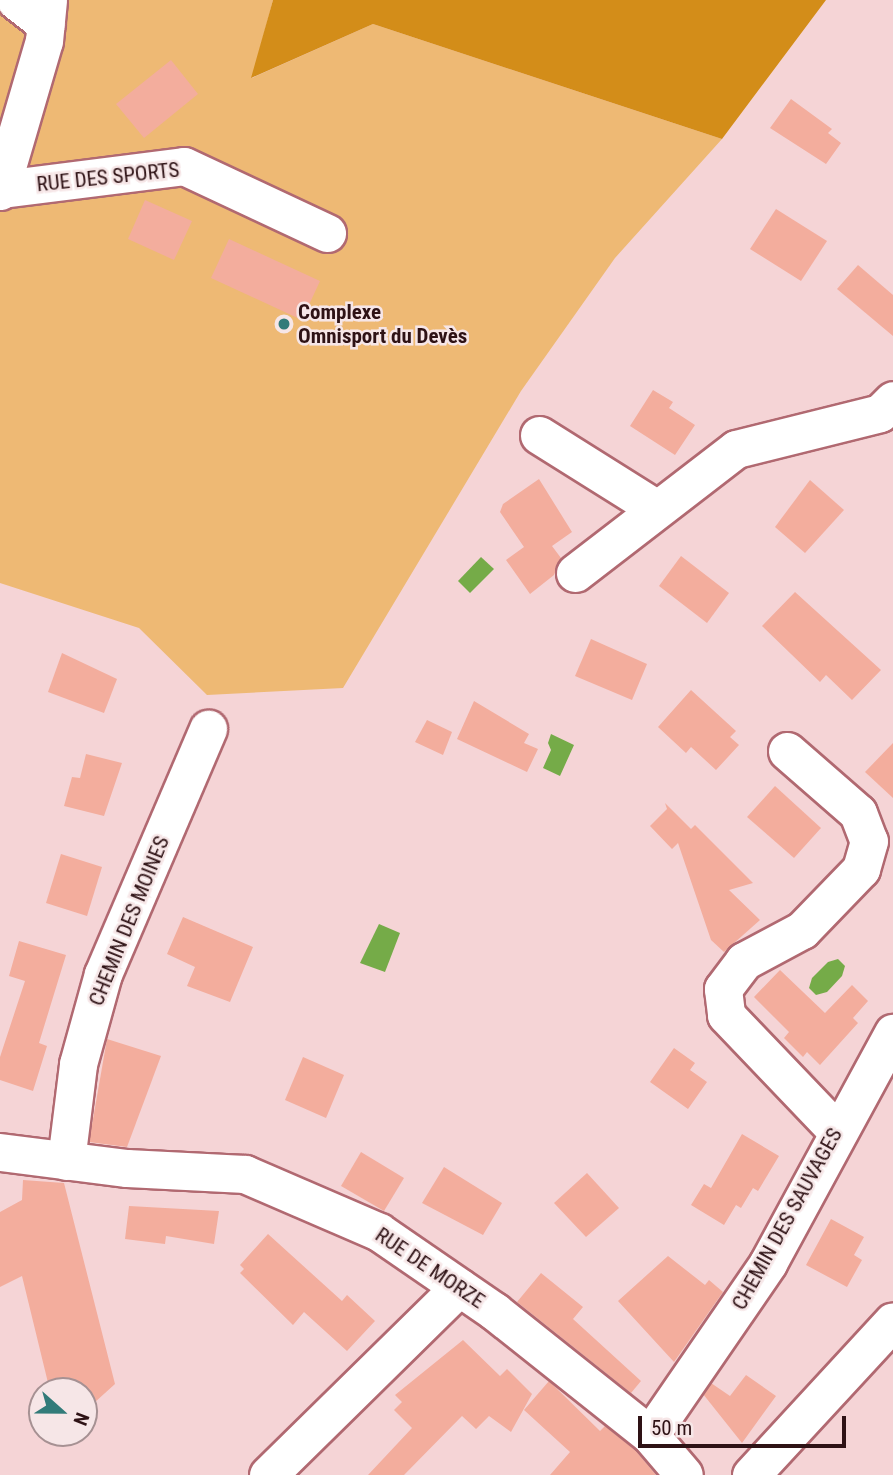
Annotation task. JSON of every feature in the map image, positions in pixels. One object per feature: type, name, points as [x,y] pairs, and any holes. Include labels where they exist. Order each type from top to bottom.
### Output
[{"type":"street","points":[[1,190],[47,12],[15,0]]},
{"type":"street","name":"RUE DES SPORTS","points":[[1,190],[184,166],[327,233]]},
{"type":"street","points":[[575,573],[736,449],[880,413],[893,400]]},
{"type":"street","points":[[539,435],[657,509]]},
{"type":"street","name":"CHEMIN DES MOINES","points":[[66,1161],[78,1064],[103,974],[208,729]]},
{"type":"street","points":[[787,751],[858,813],[869,841],[861,869],[802,930],[744,961],[723,989],[726,1015],[837,1131]]},
{"type":"street","name":"CHEMIN DES SAUVAGES","points":[[650,1435],[768,1263],[837,1131],[893,1033]]},
{"type":"street","name":"RUE DE MORZE","points":[[5,1164],[66,1161],[245,1174],[379,1232],[459,1287],[650,1435],[684,1475]]},
{"type":"street","points":[[268,1475],[459,1287]]},
{"type":"street","points":[[751,1475],[893,1321]]},
{"type":"shaded area","name":"Complexe Omnisport du Devès","points":[[0,0],[273,0],[252,78],[373,24],[722,139],[615,258],[521,391],[343,688],[207,695],[139,628],[0,583]]},
{"type":"shaded area","points":[[273,0],[826,0],[722,139],[373,24],[251,78]]},
{"type":"shaded area","points":[[481,557],[494,569],[470,593],[458,581]]},
{"type":"shaded area","points":[[551,734],[574,745],[560,776],[543,768],[551,750],[548,743]]},
{"type":"shaded area","points":[[379,924],[400,933],[385,972],[360,963]]},
{"type":"shaded area","points":[[838,959],[845,966],[842,976],[827,992],[816,995],[809,988],[812,978],[828,962]]},
{"type":"building","points":[[171,60],[198,94],[144,138],[116,104]]},
{"type":"building","points":[[791,99],[832,129],[828,133],[841,143],[826,164],[770,128]]},
{"type":"building","points":[[145,200],[192,221],[174,260],[128,239]]},
{"type":"building","points":[[776,209],[827,241],[801,281],[750,249]]},
{"type":"building","points":[[229,239],[320,281],[302,320],[211,278]]},
{"type":"building","points":[[858,265],[893,295],[893,336],[837,289]]},
{"type":"building","points":[[653,390],[673,402],[669,408],[695,425],[675,455],[630,426]]},
{"type":"building","points":[[539,479],[572,532],[552,546],[561,558],[554,575],[530,594],[506,560],[524,547],[500,512],[503,504]]},
{"type":"building","points":[[810,480],[844,510],[805,553],[775,527]]},
{"type":"building","points":[[681,556],[729,593],[707,623],[659,586]]},
{"type":"building","points":[[795,592],[881,670],[852,700],[826,675],[820,682],[762,626]]},
{"type":"building","points":[[591,639],[647,664],[632,700],[575,676]]},
{"type":"building","points":[[62,653],[117,679],[104,713],[48,692]]},
{"type":"building","points":[[691,690],[736,731],[730,737],[739,745],[716,770],[691,747],[686,753],[658,727]]},
{"type":"building","points":[[474,701],[529,734],[524,743],[538,749],[527,772],[457,739]]},
{"type":"building","points":[[427,720],[452,732],[443,755],[415,742]]},
{"type":"building","points":[[893,743],[893,798],[865,772]]},
{"type":"building","points":[[86,754],[122,763],[104,816],[64,806],[72,777],[80,778]]},
{"type":"building","points":[[775,786],[821,828],[794,858],[747,817]]},
{"type":"building","points":[[665,803],[691,829],[695,825],[753,883],[729,890],[760,920],[724,952],[711,940],[678,843],[672,849],[650,826],[667,809]]},
{"type":"building","points":[[61,854],[102,867],[87,916],[46,903]]},
{"type":"building","points":[[183,917],[253,947],[230,1002],[187,986],[195,967],[167,954]]},
{"type":"building","points":[[19,941],[66,955],[39,1043],[47,1046],[33,1091],[0,1080],[0,1057],[25,981],[9,976]]},
{"type":"building","points":[[780,970],[825,1013],[852,985],[868,1001],[853,1018],[858,1023],[820,1065],[807,1052],[803,1057],[784,1038],[789,1032],[754,997]]},
{"type":"building","points":[[107,1039],[161,1056],[127,1147],[89,1142]]},
{"type":"building","points":[[674,1048],[695,1063],[690,1070],[707,1082],[688,1109],[650,1082]]},
{"type":"building","points":[[303,1057],[344,1075],[326,1118],[285,1100]]},
{"type":"building","points":[[742,1134],[779,1156],[758,1191],[753,1188],[741,1208],[736,1205],[724,1225],[691,1205],[704,1184],[711,1188]]},
{"type":"building","points":[[361,1152],[404,1178],[384,1211],[341,1186]]},
{"type":"building","points":[[444,1167],[502,1203],[483,1235],[422,1203]]},
{"type":"building","points":[[587,1173],[619,1208],[586,1237],[554,1203]]},
{"type":"building","points":[[23,1180],[64,1183],[115,1384],[98,1399],[98,1377],[47,1377],[22,1276],[0,1287],[0,1212],[22,1200]]},
{"type":"building","points":[[129,1206],[219,1211],[214,1244],[166,1236],[165,1244],[125,1239]]},
{"type":"building","points":[[831,1219],[864,1237],[854,1255],[862,1260],[847,1287],[806,1265]]},
{"type":"building","points":[[268,1234],[342,1301],[347,1295],[375,1321],[347,1351],[304,1312],[293,1325],[240,1273],[244,1269],[240,1265]]},
{"type":"building","points":[[668,1256],[705,1285],[709,1280],[723,1292],[674,1362],[618,1301]]},
{"type":"building","points":[[541,1273],[583,1307],[573,1319],[641,1381],[631,1393],[517,1302]]},
{"type":"building","points":[[463,1340],[500,1376],[507,1369],[532,1394],[511,1432],[489,1416],[476,1429],[462,1416],[404,1475],[368,1475],[412,1428],[394,1410],[402,1402],[395,1395]]},
{"type":"building","points":[[746,1375],[776,1396],[742,1443],[703,1394],[711,1383],[730,1396]]},
{"type":"building","points":[[549,1381],[600,1431],[605,1426],[635,1450],[656,1475],[550,1475],[570,1452],[524,1410]]},
{"type":"place","name":"Complexe Omnisport du Devès","points":[[284,324]]}]
